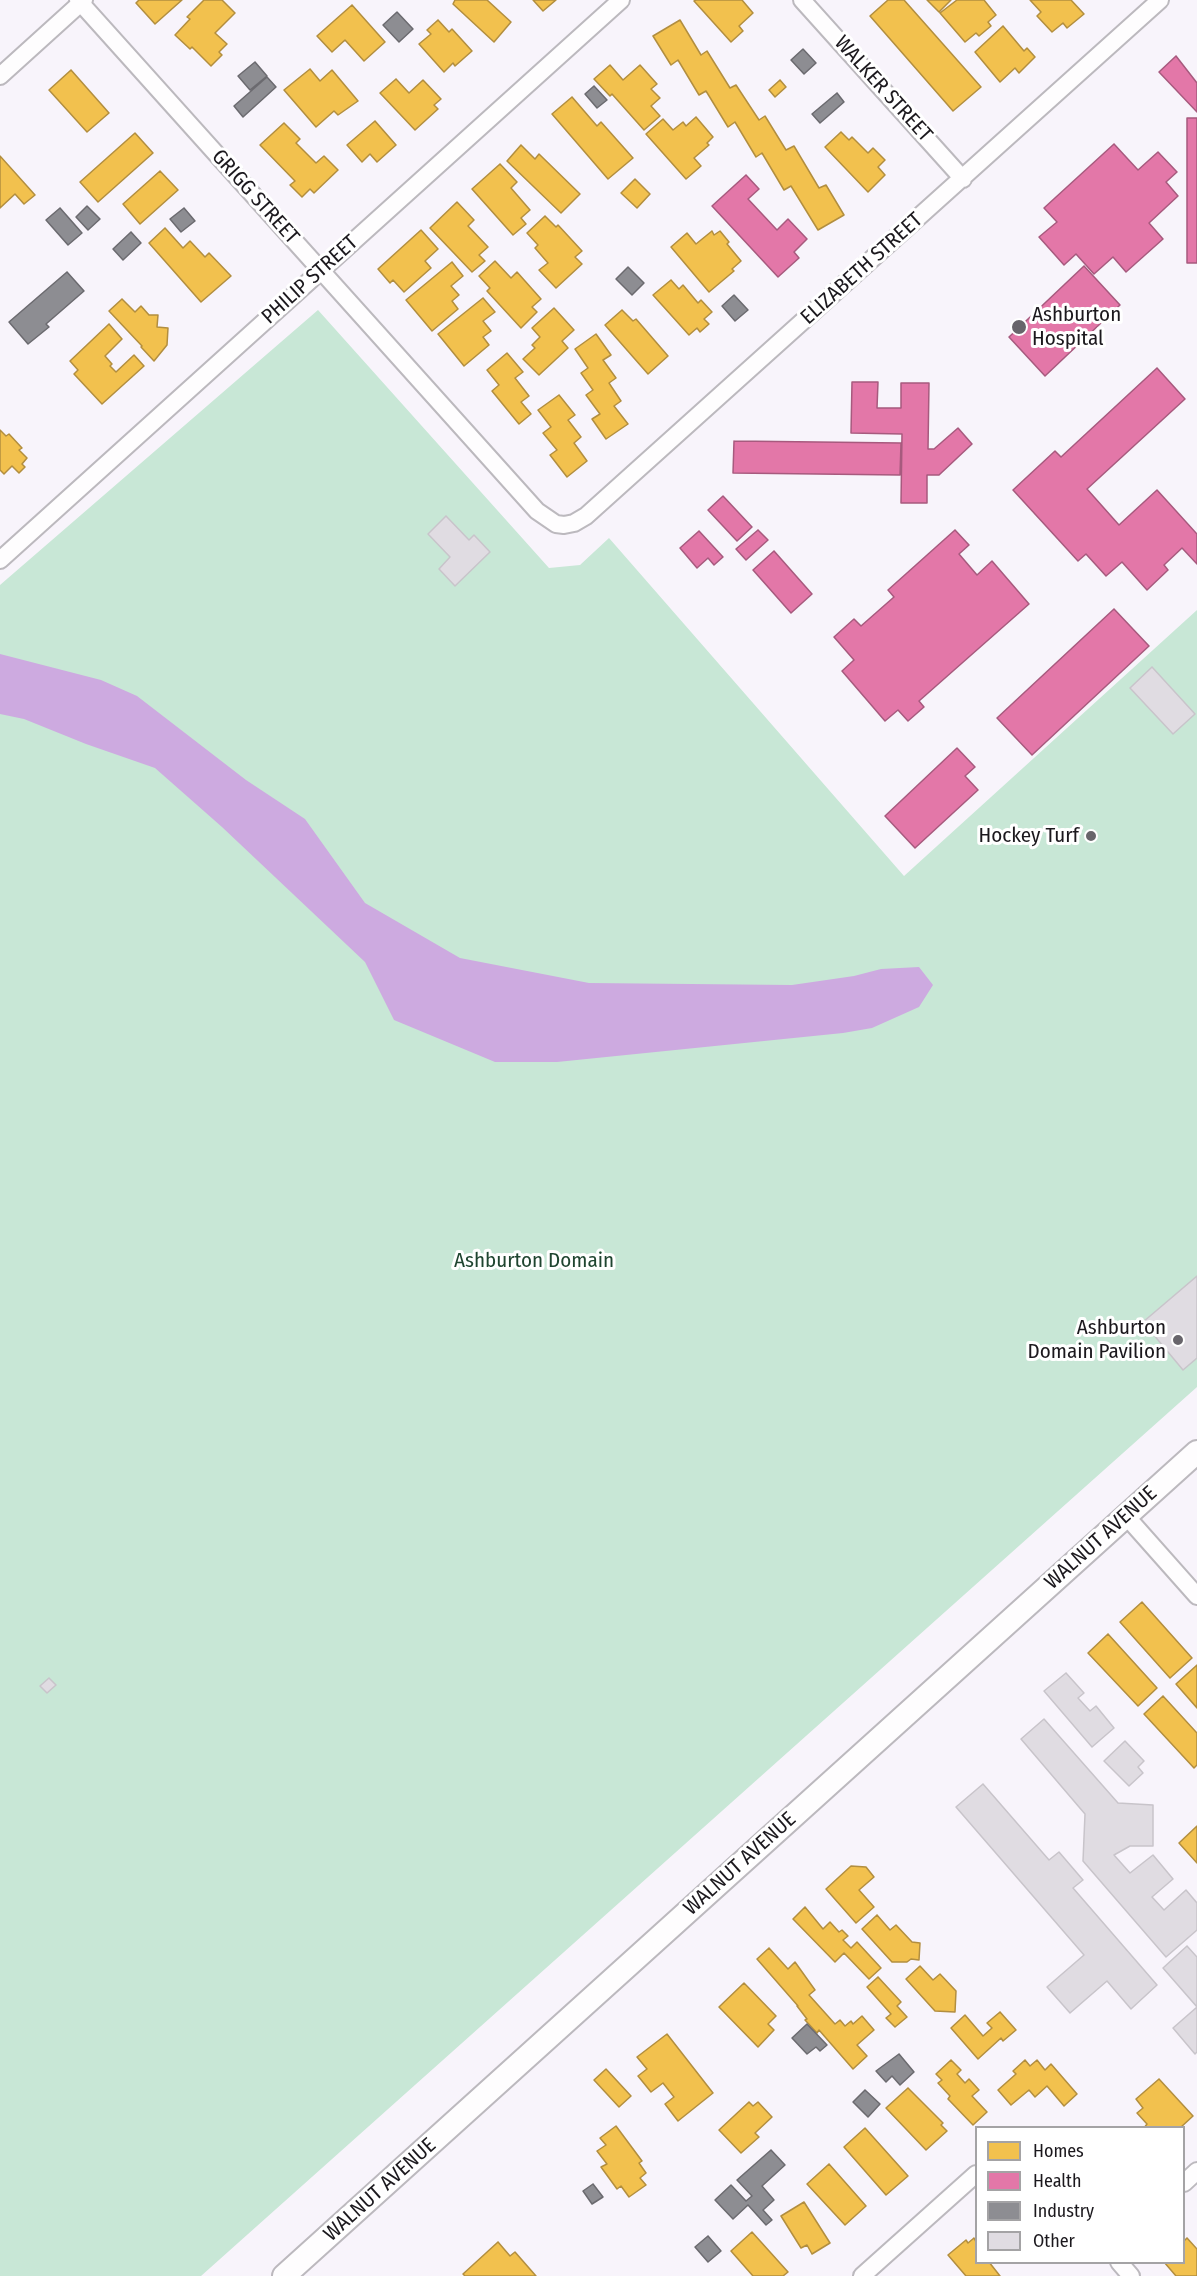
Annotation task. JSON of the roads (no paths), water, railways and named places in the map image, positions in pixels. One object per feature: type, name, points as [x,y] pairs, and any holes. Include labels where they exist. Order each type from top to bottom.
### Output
[{"type":"main road","name":"WALNUT AVENUE","points":[[284,2276],[1197,1452]]},
{"type":"street","name":"PHILIP STREET","points":[[0,560],[621,0]]},
{"type":"street","name":"WALKER STREET","points":[[802,0],[963,179]]},
{"type":"street","name":"ELIZABETH STREET","points":[[556,524],[574,523],[586,516],[1160,0]]},
{"type":"street","name":"GRIGG STREET","points":[[81,1],[537,511],[556,524]]},
{"type":"street","points":[[0,76],[81,1]]},
{"type":"street","points":[[1126,1516],[1197,1596]]},
{"type":"street","points":[[1185,2182],[1197,2170]]},
{"type":"street","points":[[862,2276],[975,2175]]},
{"type":"street","points":[[1121,2264],[1131,2276]]},
{"type":"place","name":"Ashburton Hospital","points":[[1019,327]]},
{"type":"place","name":"Hockey Turf","points":[[1091,836]]},
{"type":"place","name":"Ashburton Domain Pavilion","points":[[1178,1340]]},
{"type":"park label","name":"Ashburton Domain","points":[[534,1261]]}]
